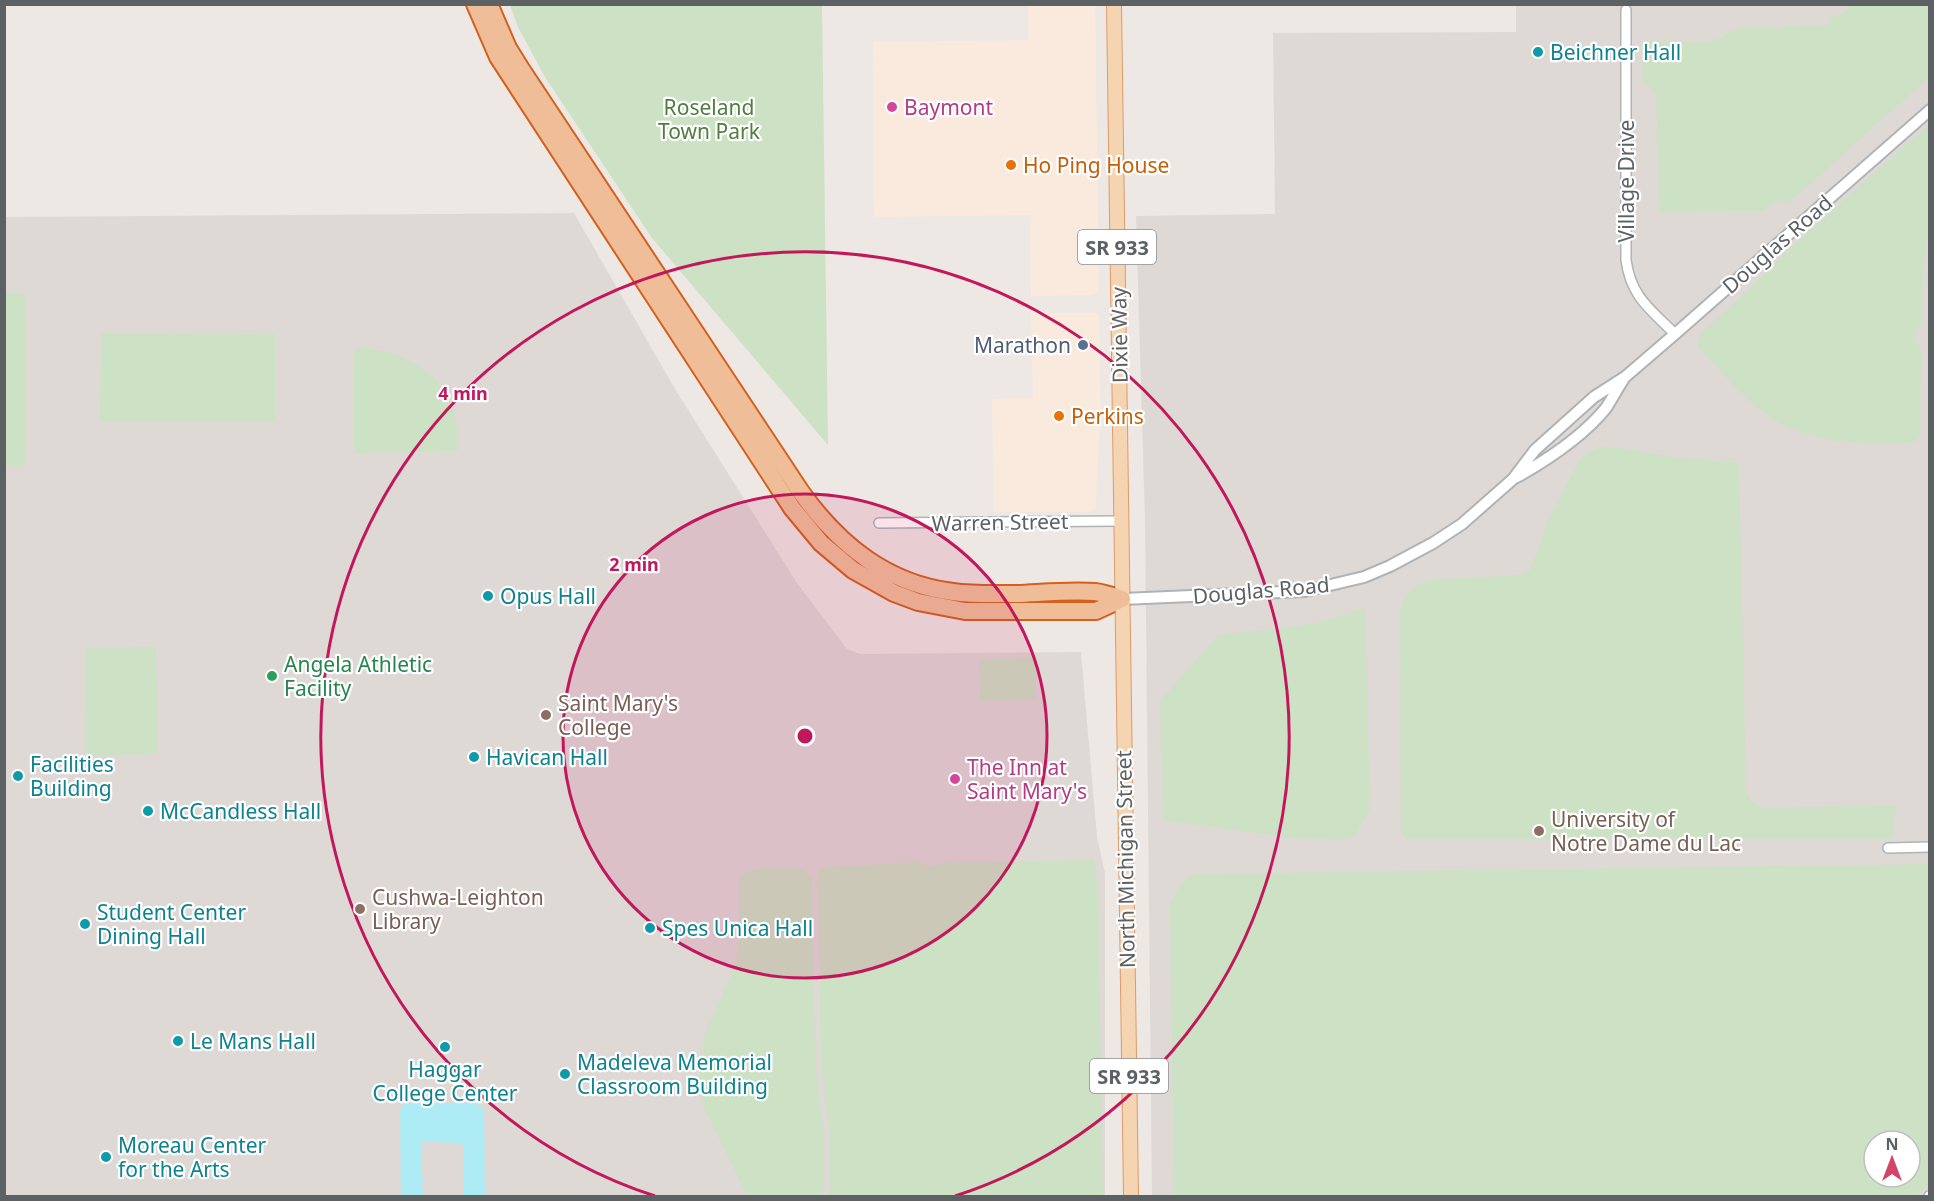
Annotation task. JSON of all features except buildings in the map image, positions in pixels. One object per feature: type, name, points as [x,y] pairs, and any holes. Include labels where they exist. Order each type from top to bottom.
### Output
[{"type":"highway","points":[[475,4],[498,57],[786,498],[821,543],[853,570],[874,583],[902,596],[942,608],[987,612],[1096,611],[1122,599]]},
{"type":"highway","points":[[489,4],[508,48],[521,69],[801,492],[830,530],[885,571],[931,588],[982,594],[1095,592],[1122,599]]},
{"type":"main road","name":"Dixie Way","points":[[1114,4],[1121,521]]},
{"type":"main road","name":"North Michigan Street","points":[[1121,521],[1131,1197]]},
{"type":"street","name":"Village Drive","points":[[1626,10],[1626,260],[1628,275],[1638,295],[1676,334]]},
{"type":"street","name":"Douglas Road","points":[[1122,599],[1305,591],[1364,577],[1433,543],[1462,524],[1513,479],[1535,450],[1571,416],[1594,397],[1625,377],[1676,334],[1929,110]]},
{"type":"street","name":"Douglas Road","points":[[1513,479],[1545,461],[1582,430],[1606,408],[1625,377]]},
{"type":"street","name":"Warren Street","points":[[879,523],[1121,521]]},
{"type":"street","points":[[1888,848],[1929,847]]},
{"type":"shaded area","name":"University of Notre Dame du Lac","points":[[1516,4],[1929,5],[1929,1196],[1152,1196],[1145,521],[1136,216],[1275,214],[1273,33],[1516,32]]},
{"type":"shaded area","points":[[1028,5],[1095,5],[1099,292],[1092,295],[1031,296],[1030,215],[874,217],[873,42],[1028,40]]},
{"type":"shaded area","name":"Saint Mary's College","points":[[574,213],[675,389],[797,583],[847,649],[860,654],[1081,652],[1097,837],[1105,873],[1105,1196],[5,1196],[4,217]]},
{"type":"shaded area","points":[[1031,313],[1099,313],[1101,422],[1096,509],[1090,512],[994,512],[992,399],[1033,398]]},
{"type":"green space","name":"Roseland Town Park","points":[[510,5],[822,5],[828,445],[652,238],[545,77],[518,27]]},
{"type":"green space","points":[[1851,5],[1929,5],[1929,77],[1787,205],[1782,199],[1762,211],[1660,212],[1656,93],[1643,81],[1642,42],[1711,42],[1739,28],[1830,25],[1830,18],[1843,14]]},
{"type":"green space","points":[[1929,124],[1929,236],[1926,240],[1921,325],[1916,329],[1915,343],[1919,344],[1921,350],[1920,434],[1918,439],[1912,443],[1855,443],[1799,432],[1765,414],[1748,399],[1699,349],[1700,336],[1780,257]]},
{"type":"green space","points":[[4,293],[25,293],[25,466],[5,466]]},
{"type":"green space","points":[[101,333],[275,334],[275,421],[100,421]]},
{"type":"green space","points":[[366,348],[397,355],[424,370],[436,380],[452,407],[457,423],[458,451],[354,453],[354,349]]},
{"type":"green space","points":[[1603,447],[1739,463],[1746,790],[1751,801],[1763,808],[1895,805],[1893,839],[1407,839],[1403,836],[1401,829],[1400,611],[1404,599],[1413,588],[1429,580],[1520,575],[1530,570],[1550,517],[1580,459]]},
{"type":"green space","points":[[1365,608],[1370,810],[1354,837],[1345,840],[1291,838],[1168,821],[1164,817],[1160,701],[1219,634],[1280,629],[1328,620]]},
{"type":"green space","points":[[156,647],[158,754],[86,756],[85,648]]},
{"type":"green space","points":[[1035,658],[1036,700],[980,701],[979,659]]},
{"type":"green space","points":[[1094,860],[1098,889],[1103,1196],[829,1196],[829,1128],[821,1065],[818,875],[821,867],[918,862],[932,866],[946,862]]},
{"type":"green space","points":[[1929,864],[1930,1182],[1917,1196],[1174,1196],[1170,903],[1183,882],[1195,874]]},
{"type":"green space","points":[[758,868],[798,868],[812,876],[815,1061],[823,1128],[823,1196],[747,1196],[704,1108],[700,1089],[700,1067],[707,1028],[736,966],[739,943],[739,879],[744,874]]},
{"type":"water","points":[[404,1104],[477,1104],[484,1109],[485,1196],[464,1196],[463,1145],[461,1143],[423,1142],[421,1144],[423,1196],[401,1196],[400,1111]]},
{"type":"place","name":"Beichner Hall","points":[[1538,52]]},
{"type":"place","name":"Baymont","points":[[892,107]]},
{"type":"place","name":"Ho Ping House","points":[[1011,165]]},
{"type":"place","name":"Marathon","points":[[1083,345]]},
{"type":"place","name":"Perkins","points":[[1059,416]]},
{"type":"place","name":"Opus Hall","points":[[488,596]]},
{"type":"place","name":"Angela Athletic Facility","points":[[272,676]]},
{"type":"place","name":"Saint Mary's College","points":[[546,715]]},
{"type":"place","name":"Havican Hall","points":[[474,757]]},
{"type":"place","name":"Facilities Building","points":[[18,776]]},
{"type":"place","name":"The Inn at Saint Mary's","points":[[955,779]]},
{"type":"place","name":"McCandless Hall","points":[[148,811]]},
{"type":"place","name":"University of Notre Dame du Lac","points":[[1539,831]]},
{"type":"place","name":"Cushwa-Leighton Library","points":[[360,909]]},
{"type":"place","name":"Student Center Dining Hall","points":[[85,924]]},
{"type":"place","name":"Spes Unica Hall","points":[[650,928]]},
{"type":"place","name":"Le Mans Hall","points":[[178,1041]]},
{"type":"place","name":"Haggar College Center","points":[[445,1047]]},
{"type":"place","name":"Madeleva Memorial Classroom Building","points":[[565,1074]]},
{"type":"place","name":"Moreau Center for the Arts","points":[[106,1157]]}]
